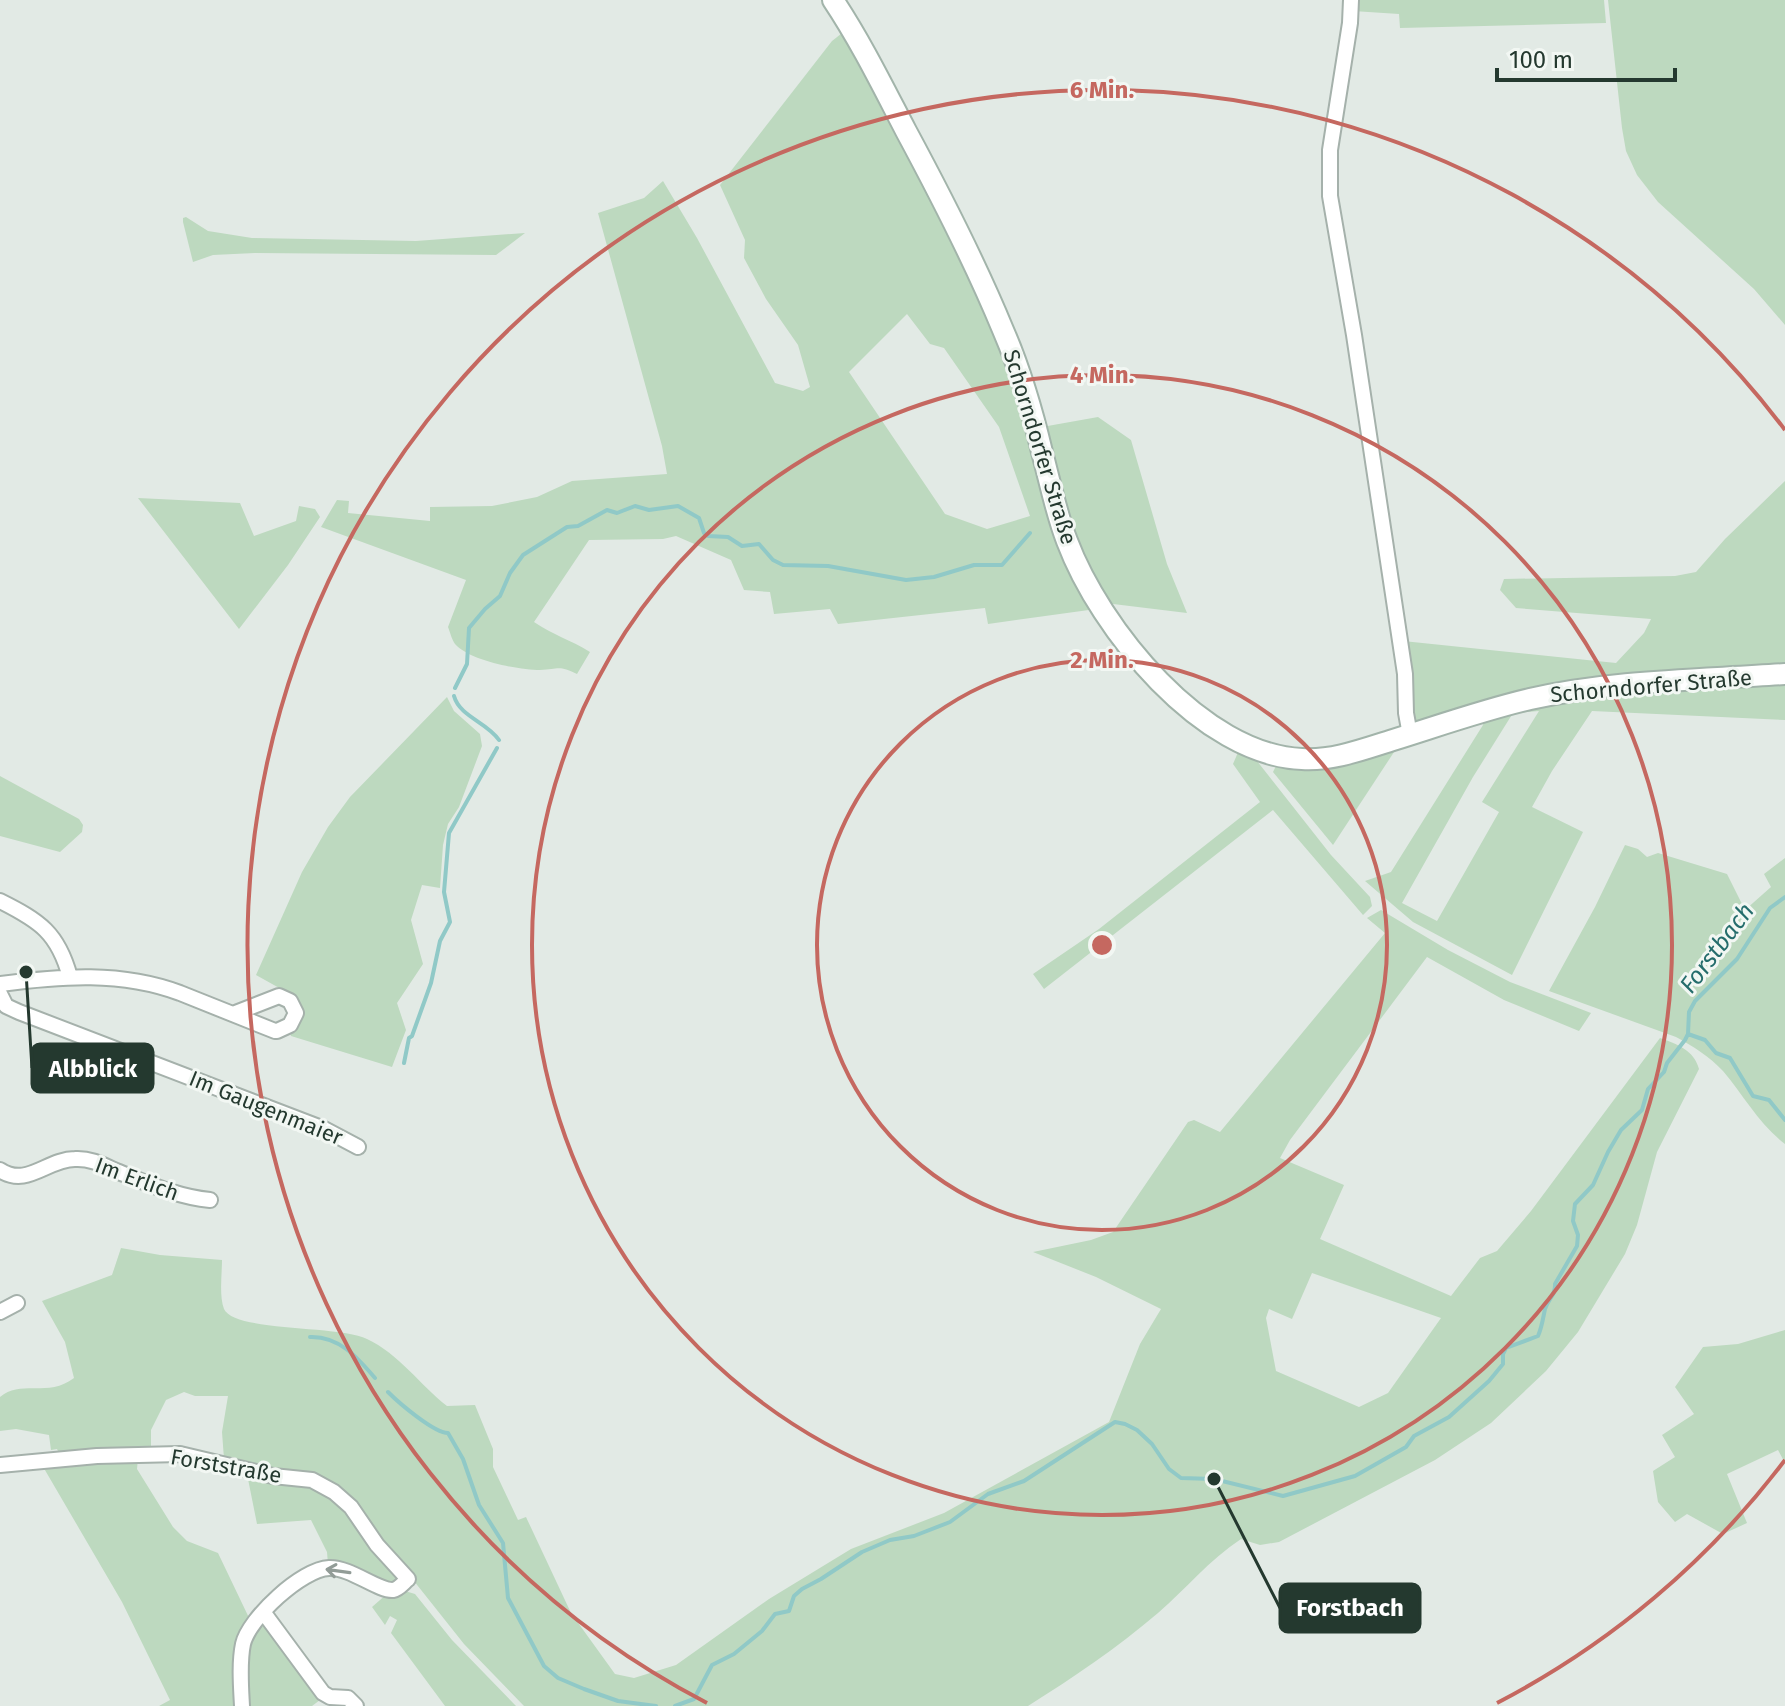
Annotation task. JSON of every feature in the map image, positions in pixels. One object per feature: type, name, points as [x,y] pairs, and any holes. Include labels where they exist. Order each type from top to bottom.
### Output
[{"type":"main road","name":"Schorndorfer Straße","points":[[833,0],[868,57],[982,281],[1021,377],[1073,556],[1099,604],[1131,647],[1169,689],[1223,734],[1259,751],[1289,758],[1317,759],[1355,752],[1511,704],[1572,691],[1785,674]]},
{"type":"street","points":[[1351,0],[1330,150],[1329,184],[1405,674],[1410,735]]},
{"type":"street","points":[[0,901],[36,920],[48,931],[61,949],[70,977]]},
{"type":"street","points":[[0,984],[105,976],[171,989],[233,1014]]},
{"type":"street","name":"Im Gaugenmaier","points":[[0,994],[4,1004],[19,1012],[324,1129],[358,1147]]},
{"type":"street","name":"Im Erlich","points":[[0,1170],[19,1177],[63,1160],[80,1159],[185,1197],[210,1200]]},
{"type":"street","points":[[0,1312],[17,1303]]},
{"type":"street","name":"Forststraße","points":[[0,1465],[97,1456],[174,1454],[273,1476],[312,1480],[334,1492],[351,1507],[377,1545],[408,1579],[398,1588],[390,1590],[354,1574],[326,1568],[299,1579],[264,1613]]},
{"type":"street","points":[[242,1706],[243,1643],[251,1627],[264,1613],[323,1693],[328,1697],[348,1698],[356,1706]]},
{"type":"green space","points":[[1353,0],[1604,0],[1606,23],[1400,28],[1399,14],[1353,11]]},
{"type":"green space","points":[[1608,0],[1785,0],[1785,325],[1754,289],[1658,202],[1637,175],[1626,151],[1622,128]]},
{"type":"green space","points":[[846,30],[990,312],[1096,609],[988,624],[985,608],[838,624],[830,609],[774,614],[770,592],[744,590],[731,560],[676,536],[589,540],[534,622],[590,652],[577,674],[562,669],[508,666],[483,660],[462,650],[454,642],[448,627],[466,580],[321,527],[337,500],[349,501],[348,513],[430,521],[430,507],[492,506],[537,497],[572,481],[667,474],[598,213],[644,198],[663,181],[775,383],[803,391],[810,387],[798,345],[766,299],[744,258],[745,240],[720,185],[832,41]],"holes":[[[907,314],[930,344],[944,348],[999,427],[1030,516],[987,529],[945,514],[849,372]]]},
{"type":"green space","points":[[186,217],[208,231],[252,238],[416,241],[525,233],[496,255],[255,253],[213,255],[193,262],[183,222]]},
{"type":"green space","points":[[1098,417],[1131,440],[1167,564],[1187,613],[1105,603],[1077,549],[1042,427]]},
{"type":"green space","points":[[1785,481],[1785,669],[1622,679],[1419,726],[1412,722],[1403,641],[1616,663],[1644,633],[1651,619],[1516,608],[1500,590],[1504,579],[1675,576],[1696,572]]},
{"type":"green space","points":[[138,498],[240,503],[254,536],[296,521],[299,506],[315,509],[320,517],[239,629]]},
{"type":"green space","points":[[1785,680],[1785,720],[1592,711],[1532,807],[1583,832],[1512,975],[1413,922],[1365,881],[1391,872],[1483,725],[1484,717],[1549,701]],"holes":[[[1539,711],[1482,802],[1499,812],[1437,921],[1402,903],[1513,713]]]},
{"type":"green space","points":[[447,697],[454,711],[480,734],[482,746],[459,807],[448,824],[440,888],[422,885],[411,920],[423,964],[397,1003],[406,1030],[392,1067],[291,1036],[300,1018],[290,994],[256,975],[302,872],[328,827],[350,797]]},
{"type":"green space","points":[[1396,749],[1333,845],[1273,772],[1277,764]]},
{"type":"green space","points":[[1239,750],[1257,761],[1331,855],[1370,897],[1372,906],[1363,915],[1273,810],[1044,989],[1033,974],[1099,929],[1260,802],[1233,764]]},
{"type":"green space","points":[[0,776],[79,819],[83,825],[82,832],[60,852],[0,836]]},
{"type":"green space","points":[[1625,845],[1638,849],[1647,857],[1658,853],[1727,874],[1745,910],[1771,887],[1764,874],[1785,858],[1785,1144],[1759,1119],[1723,1071],[1695,1048],[1676,1037],[1549,991]]},
{"type":"green space","points":[[1381,910],[1510,982],[1591,1013],[1579,1031],[1504,1000],[1427,957],[1290,1140],[1280,1158],[1344,1185],[1320,1239],[1451,1296],[1480,1258],[1497,1251],[1531,1211],[1660,1038],[1689,1052],[1699,1069],[1657,1152],[1637,1225],[1625,1254],[1578,1332],[1546,1371],[1491,1423],[1435,1460],[1279,1542],[1260,1545],[1241,1539],[1127,1638],[1028,1706],[524,1706],[464,1644],[406,1571],[393,1585],[328,1564],[327,1552],[311,1520],[257,1524],[247,1474],[224,1459],[222,1432],[228,1396],[195,1396],[184,1392],[166,1400],[151,1430],[151,1450],[138,1458],[137,1469],[173,1527],[187,1541],[218,1553],[251,1622],[240,1706],[159,1706],[170,1700],[122,1602],[42,1465],[59,1453],[57,1449],[51,1450],[49,1435],[16,1429],[0,1431],[0,1397],[17,1389],[54,1387],[74,1378],[65,1342],[42,1301],[112,1275],[121,1248],[222,1260],[222,1304],[232,1316],[266,1325],[334,1332],[367,1339],[399,1361],[447,1406],[475,1405],[493,1449],[493,1467],[518,1520],[526,1517],[571,1613],[615,1674],[634,1678],[676,1665],[769,1599],[851,1549],[944,1513],[1109,1422],[1140,1344],[1161,1309],[1096,1277],[1033,1252],[1091,1240],[1113,1232],[1188,1122],[1194,1120],[1220,1132],[1385,933],[1367,918]],"holes":[[[1312,1273],[1441,1318],[1388,1393],[1359,1407],[1276,1371],[1266,1318],[1269,1309],[1292,1319]]]},
{"type":"green space","points":[[1785,1330],[1785,1463],[1778,1450],[1727,1474],[1747,1523],[1723,1534],[1687,1514],[1675,1522],[1658,1502],[1653,1471],[1675,1457],[1662,1435],[1694,1414],[1675,1387],[1703,1347],[1738,1344]]},
{"type":"green space","points":[[405,1591],[415,1594],[452,1640],[516,1706],[445,1706],[391,1633],[397,1620],[390,1616],[385,1625],[372,1607],[388,1593]]},
{"type":"green space","points":[[267,1626],[274,1631],[320,1700],[312,1706],[246,1706],[245,1664],[249,1643],[259,1627]]},
{"type":"waterway","points":[[455,688],[467,664],[469,628],[500,596],[510,573],[523,555],[567,527],[578,526],[607,510],[617,513],[635,506],[649,510],[678,506],[699,518],[708,536],[728,537],[742,546],[759,544],[773,560],[783,565],[828,566],[906,580],[934,577],[974,565],[1002,565],[1030,533]]},
{"type":"waterway","points":[[454,696],[462,709],[499,740]]},
{"type":"waterway","points":[[404,1063],[409,1038],[431,983],[440,941],[450,922],[444,892],[449,833],[497,748]]},
{"type":"waterway","name":"Forstbach","points":[[675,1706],[694,1699],[712,1665],[734,1654],[762,1631],[775,1614],[789,1611],[794,1596],[802,1589],[862,1552],[950,1522],[988,1494],[1024,1481],[1115,1422],[1137,1430],[1152,1444],[1169,1469],[1181,1478],[1214,1479],[1283,1496],[1355,1476],[1406,1447],[1414,1436],[1449,1417],[1489,1381],[1503,1364],[1506,1348],[1538,1336],[1555,1284],[1577,1246],[1578,1235],[1573,1221],[1575,1204],[1593,1185],[1621,1130],[1642,1110],[1648,1089],[1664,1072],[1667,1063],[1685,1040],[1689,1012],[1695,1001],[1737,959],[1770,908],[1785,897]]},
{"type":"waterway","points":[[1688,1034],[1705,1040],[1716,1053],[1730,1058],[1753,1096],[1769,1100],[1785,1120]]},
{"type":"waterway","name":"Forstbach","points":[[310,1337],[339,1344],[375,1378]]},
{"type":"waterway","name":"Forstbach","points":[[388,1392],[426,1423],[448,1433],[463,1459],[479,1505],[503,1543],[508,1598],[544,1666],[558,1678],[584,1689],[618,1701],[656,1706]]},
{"type":"place","name":"Albblick","points":[[26,972]]},
{"type":"place","name":"Forstbach","points":[[1214,1479]]}]
